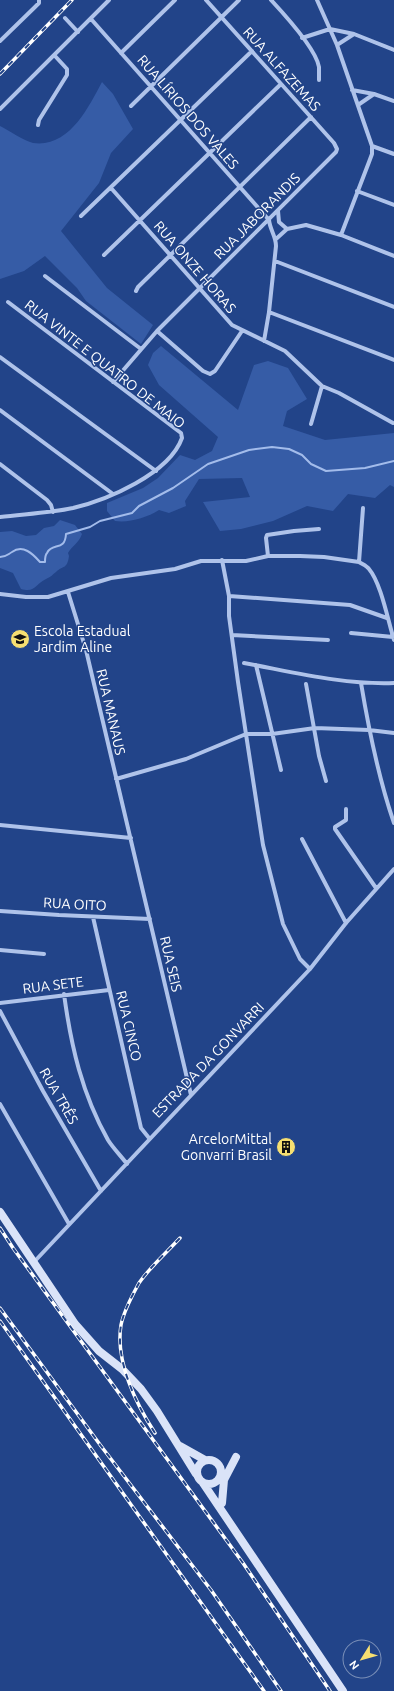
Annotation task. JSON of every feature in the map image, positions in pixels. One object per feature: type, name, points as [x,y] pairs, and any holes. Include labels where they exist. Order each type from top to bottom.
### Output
[{"type":"main road","points":[[0,1212],[88,1340],[122,1369],[141,1389],[157,1410],[198,1479],[203,1483],[225,1514],[343,1691]]},
{"type":"main road","points":[[179,1446],[205,1460],[210,1460],[219,1464],[221,1474],[217,1494],[222,1503],[225,1514]]},
{"type":"main road","points":[[222,1503],[224,1480],[236,1458]]},
{"type":"main road","points":[[196,1474],[200,1463],[205,1460]]},
{"type":"main road","points":[[203,1483],[209,1485],[215,1483],[219,1479]]},
{"type":"street","points":[[0,41],[39,3],[39,0]]},
{"type":"street","points":[[0,109],[55,56],[109,0]]},
{"type":"street","points":[[121,53],[175,0]]},
{"type":"street","name":"RUA ALFAZEMAS","points":[[206,0],[334,143],[337,149],[335,154]]},
{"type":"street","points":[[131,106],[239,0]]},
{"type":"street","points":[[271,0],[290,20],[302,38],[318,66],[319,80]]},
{"type":"street","points":[[318,0],[337,45],[372,146],[372,154],[341,235]]},
{"type":"street","points":[[66,18],[78,32]]},
{"type":"street","name":"RUA LÍRIOS DOS VALES","points":[[91,19],[269,220]]},
{"type":"street","points":[[302,38],[330,29],[354,34],[394,50]]},
{"type":"street","points":[[337,45],[354,34]]},
{"type":"street","points":[[81,216],[252,51]]},
{"type":"street","points":[[38,125],[39,120],[68,71],[55,56]]},
{"type":"street","points":[[104,255],[281,84]]},
{"type":"street","points":[[352,90],[374,94],[394,101]]},
{"type":"street","points":[[358,105],[374,94]]},
{"type":"street","points":[[136,291],[138,287],[170,255],[311,117]]},
{"type":"street","points":[[372,146],[394,154]]},
{"type":"street","name":"RUA JABORANDIS","points":[[113,382],[157,331],[335,154]]},
{"type":"street","name":"RUA ONZE HORAS","points":[[111,188],[228,322],[242,331],[284,351],[322,386],[339,393],[393,423]]},
{"type":"street","points":[[357,191],[394,205]]},
{"type":"street","points":[[278,211],[279,222],[287,229]]},
{"type":"street","points":[[264,341],[275,261],[276,239],[270,229],[269,220]]},
{"type":"street","points":[[276,239],[287,229],[306,225],[341,235],[394,256]]},
{"type":"street","points":[[275,261],[394,308]]},
{"type":"street","points":[[45,276],[141,349]]},
{"type":"street","name":"RUA VINTE E QUATRO DE MAIO","points":[[8,302],[181,434],[182,438],[179,445],[156,471]]},
{"type":"street","points":[[269,312],[394,360]]},
{"type":"street","points":[[157,331],[203,371],[210,374],[215,371],[242,331]]},
{"type":"street","points":[[0,357],[156,471],[141,481],[85,505],[53,512],[0,517]]},
{"type":"street","points":[[311,424],[322,386]]},
{"type":"street","points":[[0,410],[113,494]]},
{"type":"street","points":[[0,464],[47,500],[53,512]]},
{"type":"street","points":[[359,562],[363,508]]},
{"type":"street","points":[[268,556],[266,538],[268,535],[319,529]]},
{"type":"street","points":[[0,594],[26,597],[48,597],[111,578],[175,569],[201,561],[246,561],[268,556],[324,557],[359,562],[368,568],[372,574],[394,638],[351,634]]},
{"type":"street","points":[[222,560],[229,596],[232,635],[263,845],[283,924],[300,959],[310,970]]},
{"type":"street","name":"RUA MANAUS","points":[[68,592],[86,650],[130,838]]},
{"type":"street","points":[[229,596],[350,605],[387,618]]},
{"type":"street","points":[[232,635],[328,640]]},
{"type":"street","points":[[244,663],[328,679],[394,683]]},
{"type":"street","points":[[256,665],[281,770]]},
{"type":"street","points":[[361,682],[369,730],[383,792],[394,823]]},
{"type":"street","points":[[306,684],[319,756],[326,781]]},
{"type":"street","points":[[116,779],[186,760],[246,734],[272,734],[315,728],[369,730],[394,734]]},
{"type":"street","points":[[346,809],[346,820],[334,829],[376,888]]},
{"type":"street","points":[[0,825],[130,838]]},
{"type":"street","name":"RUA SEIS","points":[[130,838],[191,1095]]},
{"type":"street","points":[[302,839],[346,923]]},
{"type":"street","name":"ESTRADA DA GONVARRI","points":[[34,1262],[127,1164],[149,1138],[310,970],[346,923],[394,869]]},
{"type":"street","name":"RUA OITO","points":[[0,911],[150,919]]},
{"type":"street","name":"RUA CINCO","points":[[93,917],[142,1128],[149,1138]]},
{"type":"street","points":[[0,950],[44,954]]},
{"type":"street","name":"RUA SETE","points":[[0,1003],[64,994],[109,990]]},
{"type":"street","points":[[64,994],[78,1072],[90,1104],[109,1141],[127,1164]]},
{"type":"street","name":"RUA TRÊS","points":[[0,1011],[43,1091],[101,1190]]},
{"type":"street","points":[[0,1104],[69,1224]]},
{"type":"shaded area","points":[[102,82],[113,94],[133,129],[111,153],[99,183],[61,231],[107,288],[153,325],[141,344],[86,301],[77,288],[45,256],[24,271],[0,279],[0,126],[33,143],[46,143],[57,139],[67,133],[84,114]]},
{"type":"shaded area","points":[[161,346],[238,410],[254,365],[268,361],[288,368],[307,399],[287,411],[283,426],[325,440],[394,433],[394,487],[390,485],[375,498],[348,494],[333,511],[307,506],[273,521],[241,529],[220,531],[203,502],[250,497],[242,478],[199,479],[185,501],[186,506],[169,513],[159,510],[137,519],[115,521],[107,511],[107,503],[143,488],[158,478],[180,455],[195,460],[212,451],[218,437],[159,385],[148,365],[153,353]]},
{"type":"shaded area","points":[[60,520],[75,525],[82,534],[68,553],[69,556],[66,565],[33,589],[21,589],[13,573],[0,568],[0,532],[12,531],[26,536],[36,535],[44,528],[54,526]]},
{"type":"waterway","points":[[0,557],[20,549],[28,551],[40,562],[45,562],[46,555],[49,550],[61,545],[65,540],[66,534],[90,527],[100,521],[132,513],[139,506],[173,488],[208,464],[249,450],[272,447],[289,449],[302,455],[311,464],[326,471],[365,468],[394,461]]},
{"type":"railway","points":[[0,74],[72,0]]},
{"type":"railway","points":[[0,1228],[13,1248],[243,1563],[330,1691]]},
{"type":"railway","points":[[155,1433],[134,1396],[124,1367],[121,1353],[121,1325],[131,1298],[143,1277],[180,1238]]},
{"type":"railway","points":[[0,1308],[101,1446],[211,1590],[281,1691]]},
{"type":"railway","points":[[0,1321],[264,1691]]},
{"type":"place","name":"Escola Estadual Jardim Aline","points":[[20,639]]},
{"type":"place","name":"ArcelorMittal Gonvarri Brasil","points":[[286,1147]]}]
